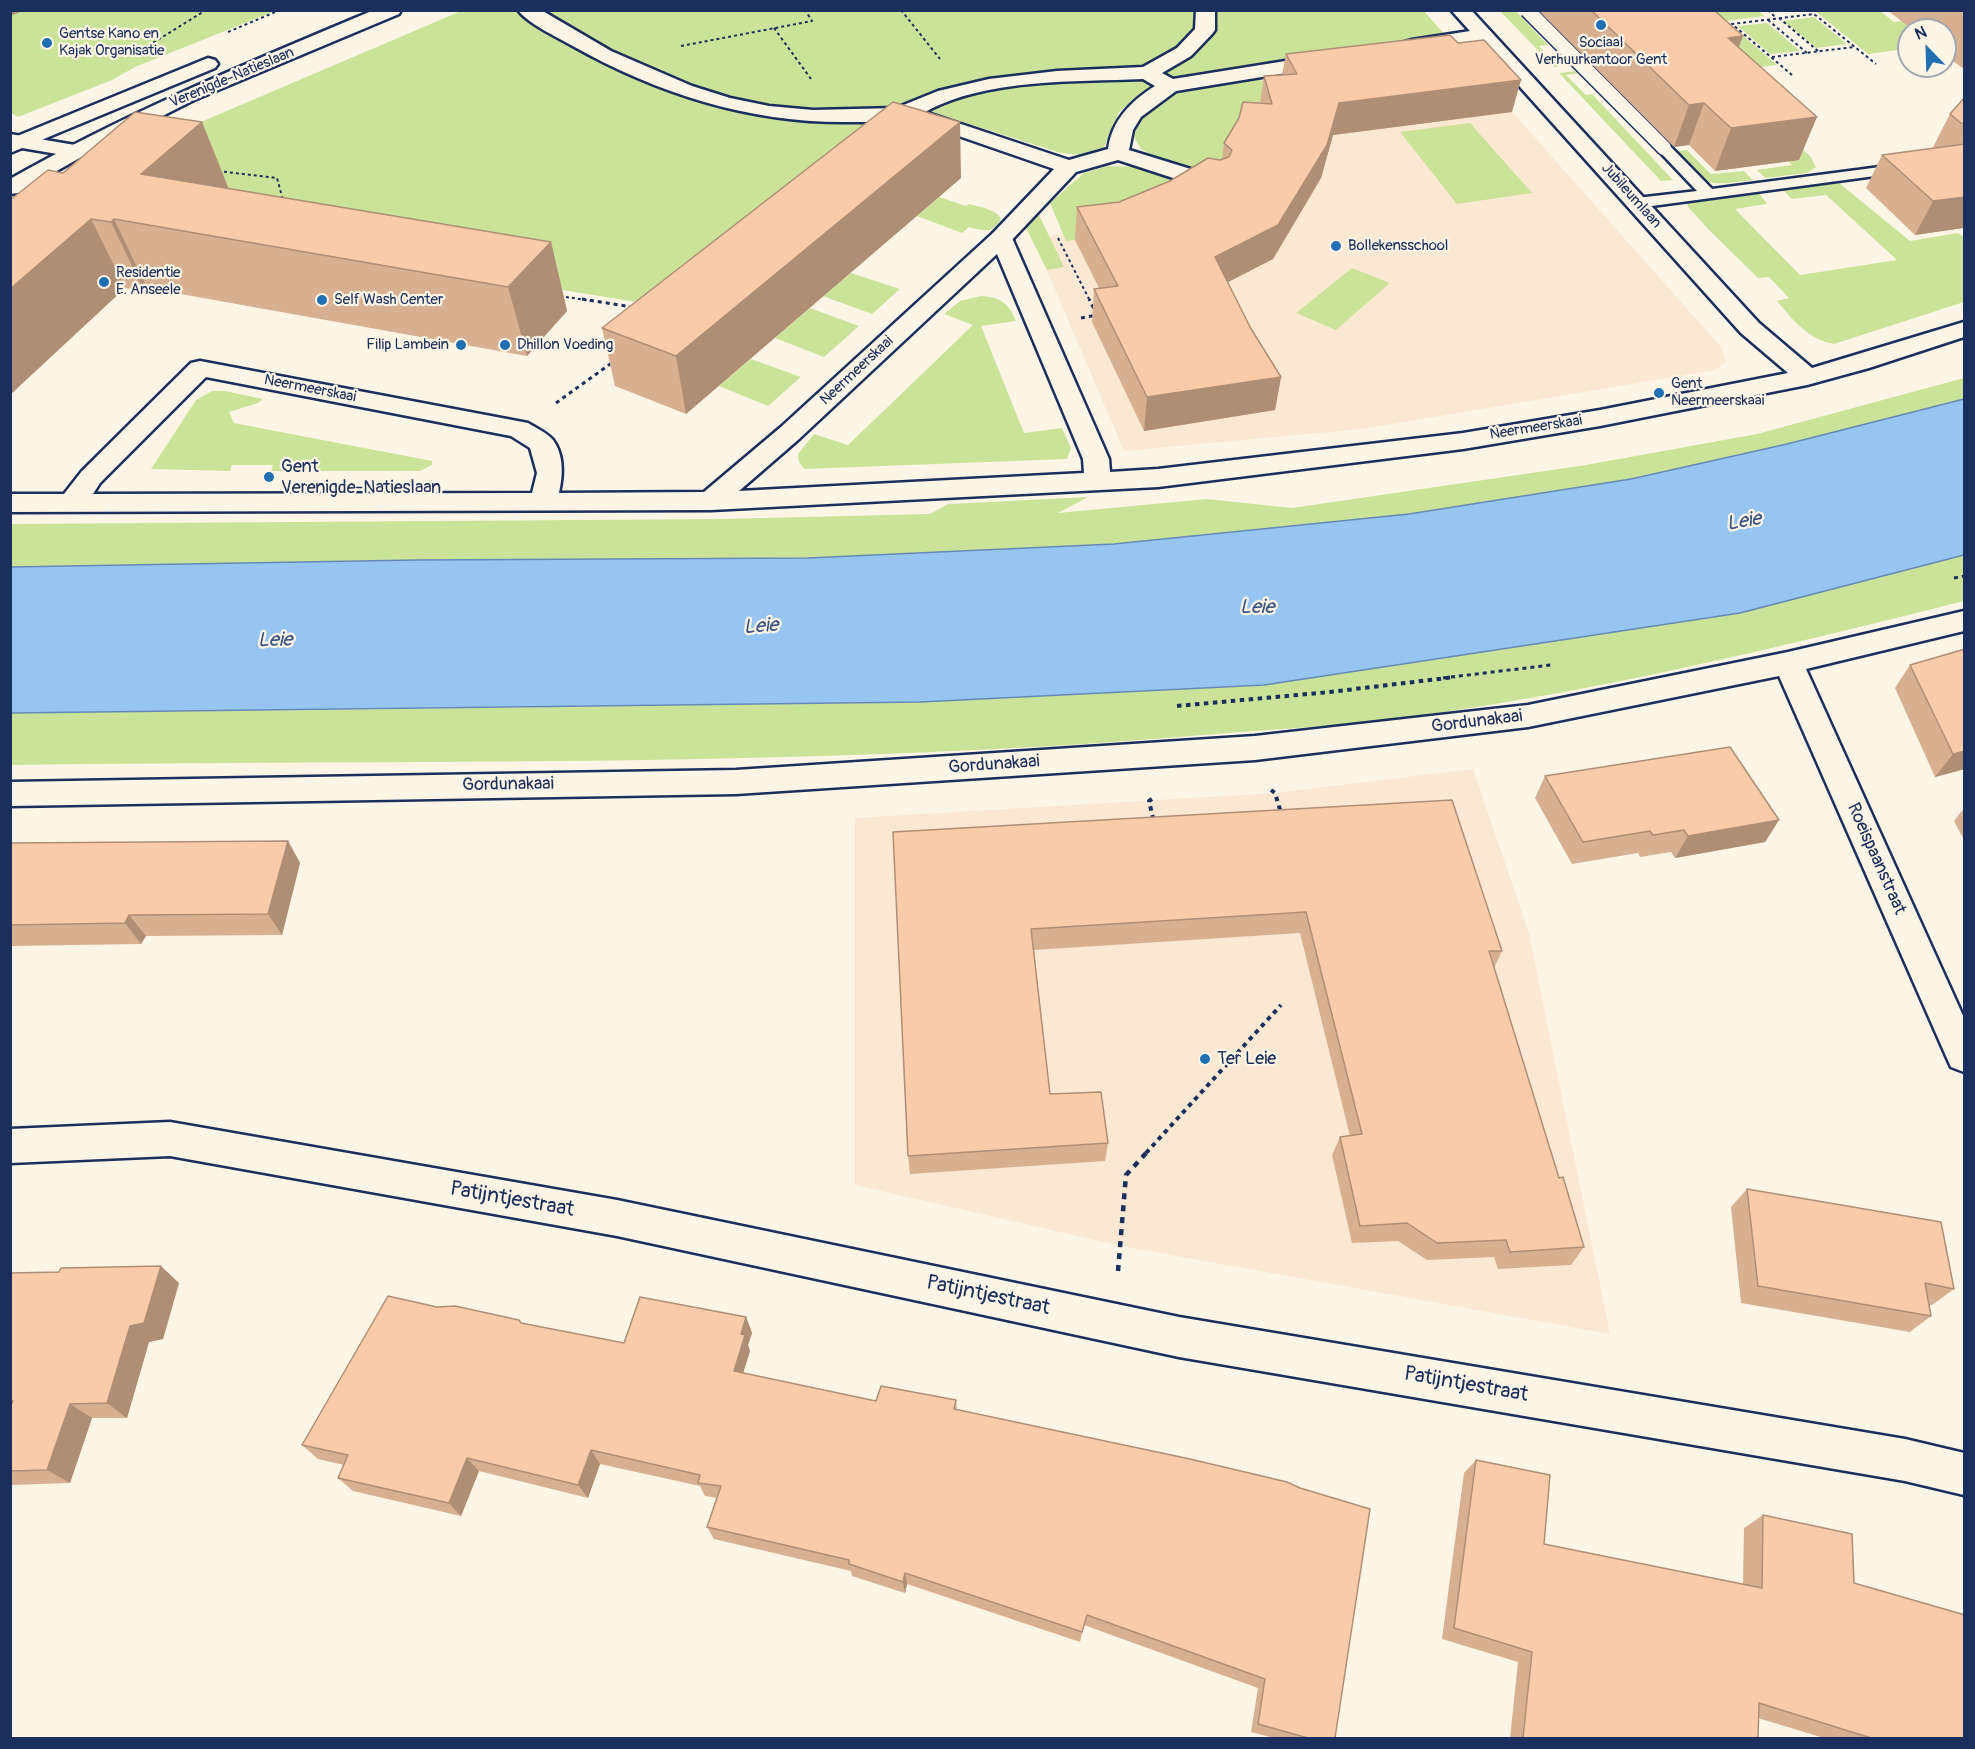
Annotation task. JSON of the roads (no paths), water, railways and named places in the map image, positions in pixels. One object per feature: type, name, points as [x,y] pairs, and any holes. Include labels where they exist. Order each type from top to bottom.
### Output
[{"type":"street","name":"Verenigde-Natieslaan","points":[[10,188],[75,151],[187,96],[392,10]]},
{"type":"street","points":[[527,10],[564,35],[628,68],[690,94],[758,110],[828,118],[908,112],[934,99],[989,85],[1048,77],[1148,73],[1184,52],[1205,30],[1206,10]]},
{"type":"street","name":"Jubileumlaan","points":[[1460,10],[1750,328],[1807,377]]},
{"type":"street","points":[[1389,50],[1483,34]]},
{"type":"street","name":"Verenigde-Natieslaan","points":[[14,144],[220,58]]},
{"type":"street","points":[[1118,153],[1124,124],[1141,106],[1170,86],[1343,58]]},
{"type":"street","points":[[1148,73],[1170,86]]},
{"type":"street","points":[[908,112],[1068,167],[1118,153],[1215,184]]},
{"type":"street","name":"Verenigde-Natieslaan","points":[[14,144],[75,151]]},
{"type":"street","name":"Neermeerskaai","points":[[711,501],[790,433],[1001,238],[1068,167]]},
{"type":"street","points":[[1001,238],[1096,459],[1098,482]]},
{"type":"street","name":"Neermeerskaai","points":[[10,503],[711,501],[1098,482],[1318,460],[1463,441],[1600,418],[1807,377],[1860,363],[1965,329]]},
{"type":"street","name":"Neermeerskaai","points":[[72,503],[91,477],[200,368],[519,429],[542,444],[550,473],[543,502]]},
{"type":"street","name":"Gordunakaai","points":[[10,794],[736,782],[1256,748],[1528,716],[1788,663],[1965,621]]},
{"type":"street","name":"Roeispaanstraat","points":[[1788,663],[1965,1056]]},
{"type":"street","name":"Patijntjestraat","points":[[10,1146],[170,1139],[617,1218],[1179,1337],[1905,1460],[1965,1474]]},
{"type":"lane","points":[[1527,10],[1708,193]]},
{"type":"lane","points":[[1637,203],[1965,160]]},
{"type":"water","name":"Leie","points":[[1964,399],[1964,555],[1740,613],[1264,685],[920,702],[11,713],[11,567],[417,560],[808,558],[1114,544],[1409,514],[1631,479],[1787,444]]},
{"type":"place","name":"Sociaal Verhuurkantoor Gent","points":[[1601,25]]},
{"type":"place","name":"Gentse Kano en Kajak Organisatie","points":[[47,43]]},
{"type":"place","name":"Bollekensschool","points":[[1336,246]]},
{"type":"place","name":"Residentie E. Anseele","points":[[104,282]]},
{"type":"place","name":"Self Wash Center","points":[[322,300]]},
{"type":"place","name":"Filip Lambein","points":[[461,345]]},
{"type":"place","name":"Dhillon Voeding","points":[[505,345]]},
{"type":"place","name":"Gent Neermeerskaai","points":[[1659,393]]},
{"type":"place","name":"Gent Verenigde-Natieslaan","points":[[269,477]]},
{"type":"place","name":"Ter Leie","points":[[1205,1059]]}]
